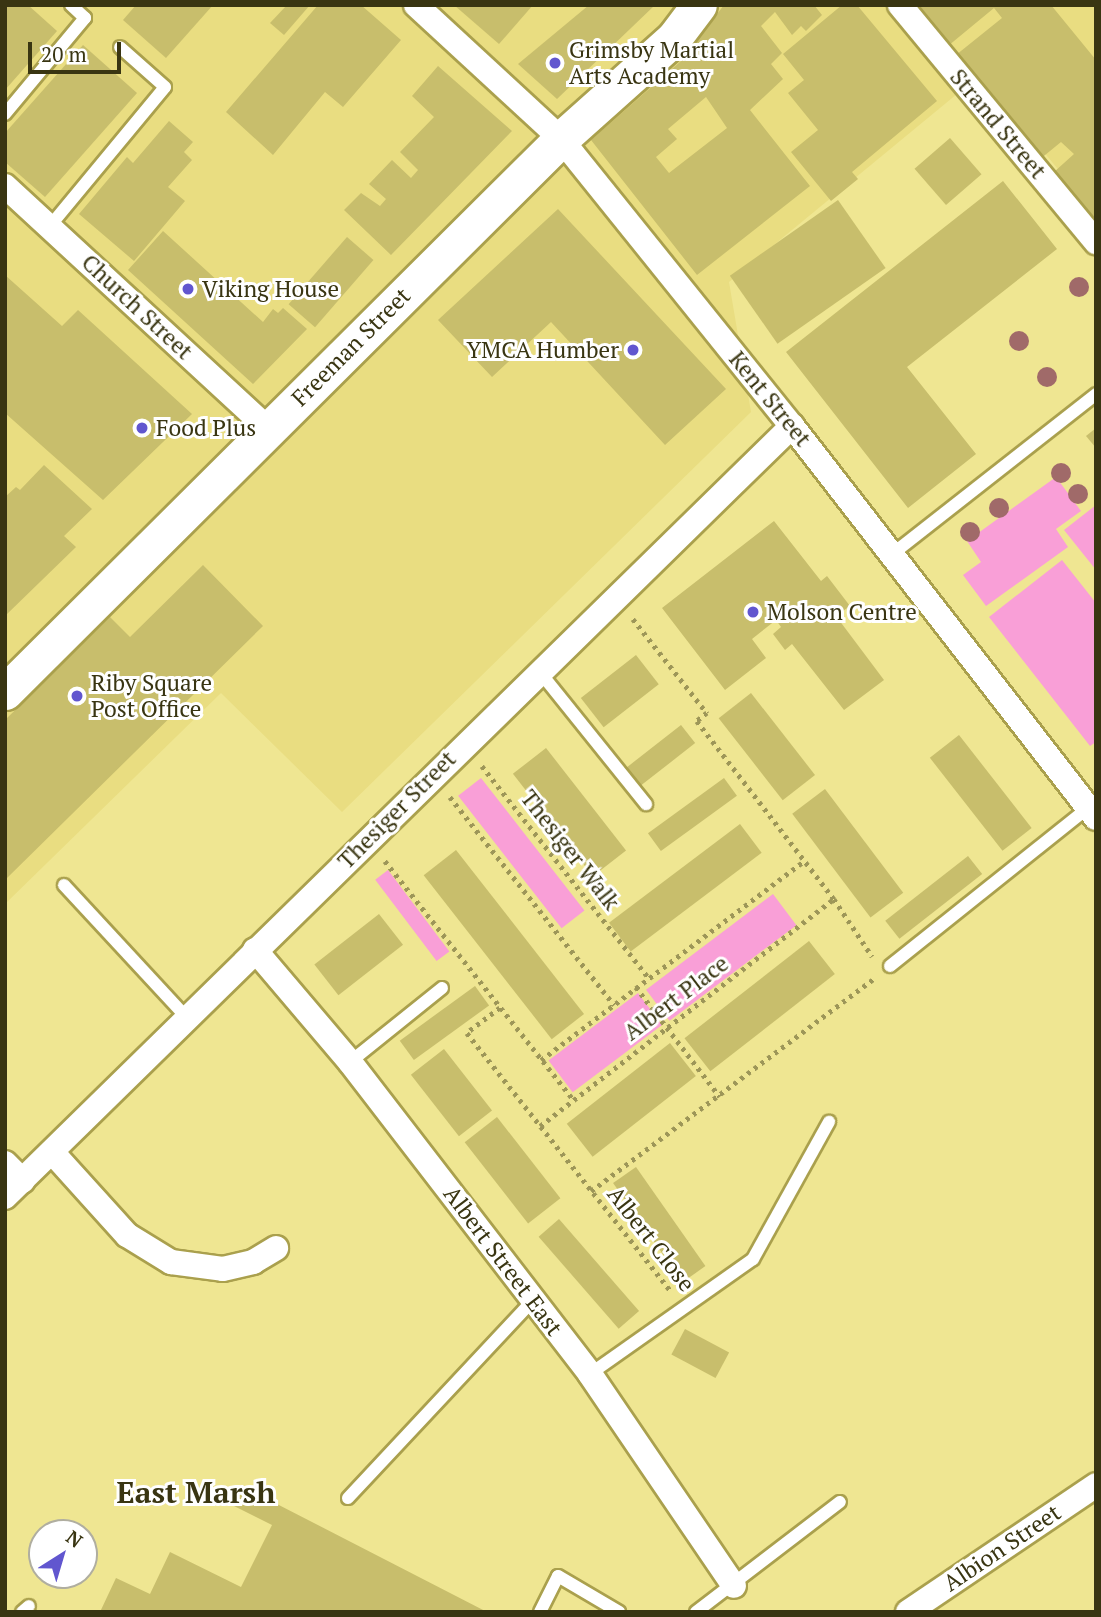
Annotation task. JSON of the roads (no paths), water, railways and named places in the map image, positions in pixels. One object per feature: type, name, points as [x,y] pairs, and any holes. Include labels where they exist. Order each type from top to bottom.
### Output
[{"type":"main road","name":"Freeman Street","points":[[7,685],[561,139],[674,38],[699,5]]},
{"type":"street","name":"Kent Street","points":[[416,5],[561,139],[792,426],[1092,813]]},
{"type":"street","name":"Strand Street","points":[[900,5],[1096,242]]},
{"type":"street","name":"Church Street","points":[[5,186],[268,429]]},
{"type":"street","name":"Thesiger Street","points":[[14,1189],[538,670],[792,426]]},
{"type":"street","name":"Albert Street East","points":[[255,950],[350,1062],[590,1374],[734,1586]]},
{"type":"street","points":[[52,1153],[127,1236],[171,1262],[223,1269],[253,1262],[276,1248]]},
{"type":"street","points":[[5,1163],[14,1189]]},
{"type":"street","name":"Albion Street","points":[[908,1612],[1096,1485]]},
{"type":"lane","points":[[5,114],[85,18],[71,5]]},
{"type":"lane","points":[[50,226],[165,87],[120,47]]},
{"type":"lane","points":[[891,555],[1096,394]]},
{"type":"lane","points":[[538,670],[646,804]]},
{"type":"lane","points":[[886,969],[1092,813]]},
{"type":"lane","points":[[64,885],[187,1018]]},
{"type":"lane","points":[[350,1062],[442,988]]},
{"type":"lane","points":[[590,1374],[752,1259],[829,1122]]},
{"type":"lane","points":[[348,1498],[533,1300]]},
{"type":"lane","points":[[696,1612],[734,1586],[840,1502]]},
{"type":"lane","points":[[540,1612],[558,1576],[619,1612]]},
{"type":"place","name":"Grimsby Martial Arts Academy","points":[[555,63]]},
{"type":"place","name":"Viking House","points":[[188,289]]},
{"type":"place","name":"YMCA Humber","points":[[633,350]]},
{"type":"place","name":"Food Plus","points":[[142,428]]},
{"type":"place","name":"Molson Centre","points":[[753,612]]},
{"type":"place","name":"Riby Square Post Office","points":[[77,696]]},
{"type":"district","name":"East Marsh","points":[[196,1492]]}]
